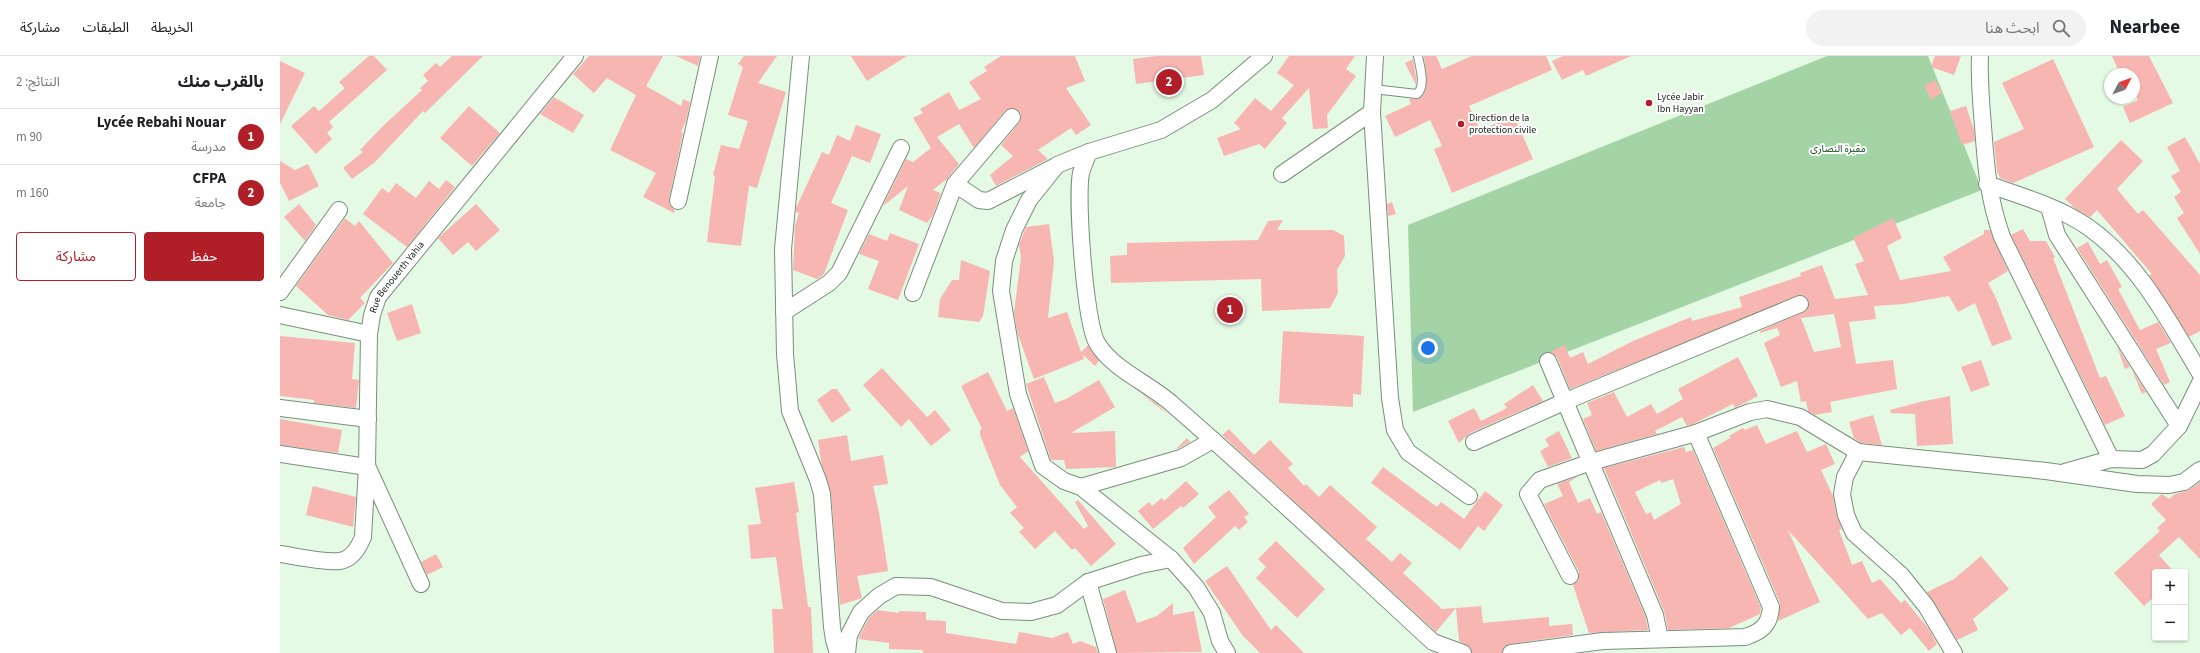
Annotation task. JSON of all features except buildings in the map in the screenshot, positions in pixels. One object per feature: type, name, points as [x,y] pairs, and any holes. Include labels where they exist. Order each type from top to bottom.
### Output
[{"type":"street","name":"Rue Benouerth Yahia","points":[[280,554],[341,561],[350,556],[359,548],[363,537],[367,467],[369,334],[372,315],[378,297],[575,56]]},
{"type":"street","points":[[678,201],[710,56]]},
{"type":"street","points":[[801,56],[783,249],[785,354],[790,411],[818,480],[822,494],[832,627],[838,653]]},
{"type":"street","points":[[955,184],[979,200],[988,201],[1057,165],[1089,152],[1161,130],[1212,100],[1264,56]]},
{"type":"street","points":[[1375,56],[1372,112],[1390,398],[1395,430],[1408,452],[1469,496]]},
{"type":"street","points":[[1980,56],[1979,77],[1987,184],[1992,209],[2002,237],[2111,459]]},
{"type":"street","points":[[1282,174],[1372,112]]},
{"type":"street","points":[[913,292],[955,184],[1012,117]]},
{"type":"street","points":[[784,312],[828,283],[839,273],[901,148]]},
{"type":"street","points":[[1089,152],[1081,173],[1080,191],[1085,282],[1091,328],[1097,344],[1109,359],[1170,402],[1213,440],[1433,642],[1463,653]]},
{"type":"street","points":[[1057,165],[1029,200],[1014,230],[1004,261],[1001,291],[1018,394],[1043,466],[1064,481],[1081,487],[1171,559],[1196,587],[1212,614],[1220,641],[1227,653]]},
{"type":"street","points":[[1987,184],[2049,207],[2087,226],[2112,246],[2152,293],[2200,373]]},
{"type":"street","points":[[2049,207],[2057,235],[2179,426]]},
{"type":"street","points":[[280,292],[339,210]]},
{"type":"street","points":[[1474,442],[1566,401],[1800,304]]},
{"type":"street","points":[[280,315],[369,334]]},
{"type":"street","points":[[1548,361],[1656,615],[1660,639]]},
{"type":"street","points":[[1570,576],[1528,494],[1540,480],[1590,462],[1696,434],[1750,412],[1767,409],[1781,411],[1800,417],[1858,452],[2068,472],[2071,469],[2111,459],[2142,460],[2148,457],[2165,443],[2179,426],[2200,383]]},
{"type":"street","points":[[280,408],[368,419]]},
{"type":"street","points":[[1511,653],[1604,647],[1660,639],[1745,637],[1756,634],[1766,627],[1770,616],[1771,607],[1696,434]]},
{"type":"street","points":[[1081,487],[1181,458],[1213,440]]},
{"type":"street","points":[[1858,452],[1845,477],[1842,494],[1846,515],[1851,527],[1854,533],[1887,560],[1914,590],[1926,606],[1954,653]]},
{"type":"street","points":[[280,454],[367,467],[421,584]]},
{"type":"street","points":[[2046,471],[2114,482],[2169,485],[2184,482],[2200,470]]},
{"type":"street","points":[[847,653],[849,634],[861,612],[879,596],[896,586],[931,587],[1002,611],[1031,612],[1057,605],[1088,582],[1141,564],[1171,559]]},
{"type":"street","points":[[1088,582],[1108,653]]},
{"type":"lane","points":[[1373,89],[1418,94],[1421,91],[1422,85],[1418,56]]},
{"type":"green space","name":"مقبرة النصارى","points":[[1827,56],[1928,56],[1982,190],[1413,412],[1408,225]]},
{"type":"place","name":"CFPA","points":[[1169,82]]},
{"type":"place","name":"Lycée Jabir Ibn Hayyan","points":[[1649,103]]},
{"type":"place","name":"Direction de la protection civile","points":[[1461,124]]},
{"type":"place","name":"Lycée Rebahi Nouar","points":[[1230,310]]}]
